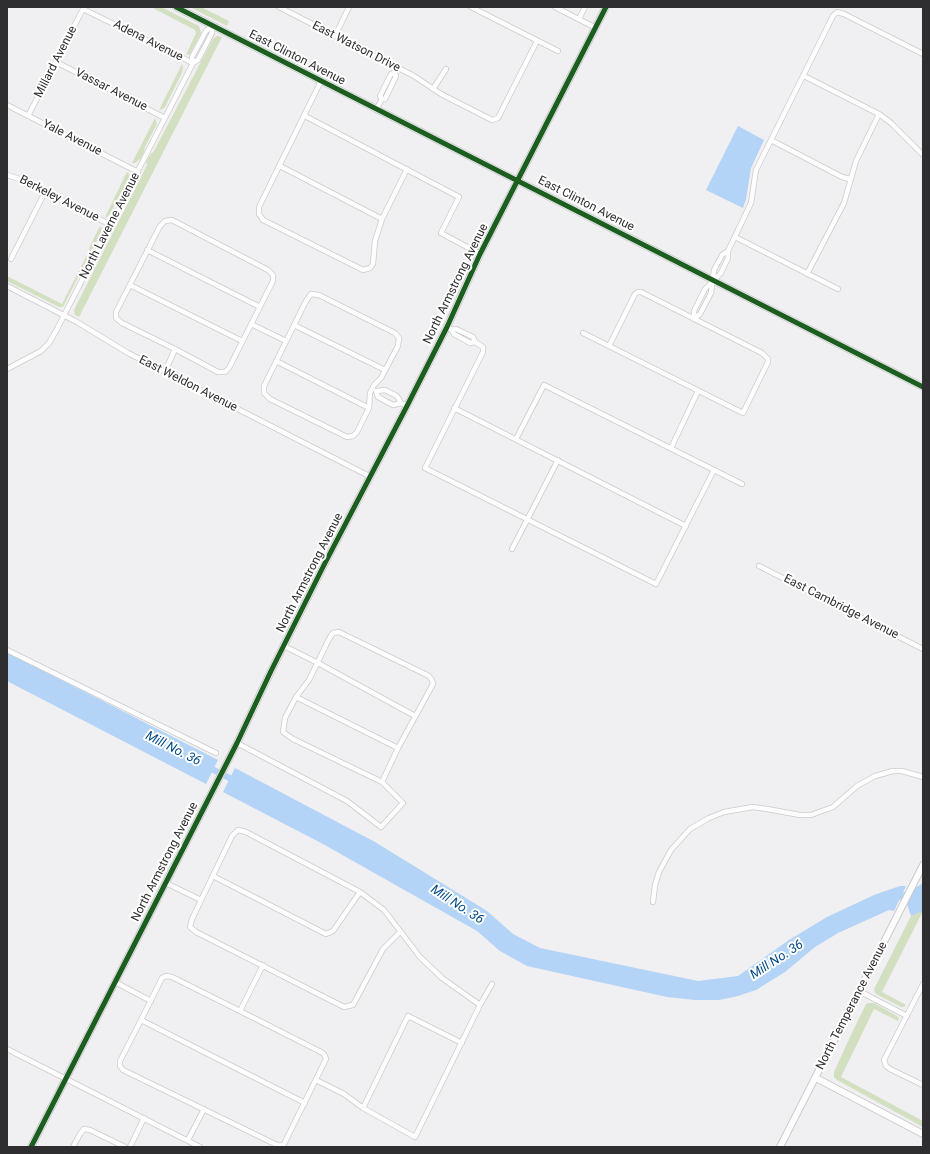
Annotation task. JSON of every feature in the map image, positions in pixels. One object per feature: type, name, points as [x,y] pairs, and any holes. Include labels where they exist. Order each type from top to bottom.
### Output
[{"type":"street","name":"East Clinton Avenue","points":[[176,7],[923,387]]},
{"type":"street","name":"East Watson Drive","points":[[279,7],[418,78],[433,88],[492,120],[498,118],[537,41]]},
{"type":"street","points":[[335,36],[349,7]]},
{"type":"street","points":[[471,7],[558,51]]},
{"type":"street","points":[[555,7],[596,28]]},
{"type":"street","points":[[579,19],[585,7]]},
{"type":"street","name":"North Armstrong Avenue","points":[[31,1147],[371,477],[404,405],[449,328],[480,254],[606,7]]},
{"type":"street","name":"Millard Avenue","points":[[28,116],[83,9]]},
{"type":"street","name":"Adena Avenue","points":[[83,9],[193,64]]},
{"type":"street","points":[[694,319],[700,314],[709,298],[714,280],[714,270],[722,255],[728,251],[751,203],[756,170],[833,16],[837,12],[844,14],[923,54]]},
{"type":"street","name":"North Laverne Avenue","points":[[7,369],[41,351],[49,343],[65,316],[193,64],[198,60],[212,34],[212,26]]},
{"type":"street","name":"Vassar Avenue","points":[[56,62],[165,118]]},
{"type":"street","points":[[376,110],[382,99],[385,99],[396,76],[395,73],[397,68]]},
{"type":"street","points":[[433,88],[446,70]]},
{"type":"street","points":[[804,76],[879,114],[891,123],[923,155]]},
{"type":"street","points":[[321,81],[305,116],[259,206],[259,214],[262,220],[362,270],[370,268],[373,264],[375,240],[382,219],[407,169]]},
{"type":"street","name":"Yale Avenue","points":[[7,105],[138,172]]},
{"type":"street","points":[[808,274],[844,203],[856,161],[879,114]]},
{"type":"street","points":[[305,116],[459,196],[441,233],[480,254]]},
{"type":"street","points":[[771,140],[842,177],[850,179]]},
{"type":"street","points":[[280,166],[382,219]]},
{"type":"street","name":"Berkeley Avenue","points":[[7,175],[111,225]]},
{"type":"street","points":[[11,259],[45,192]]},
{"type":"street","points":[[172,220],[268,270],[273,275],[273,281],[229,368],[225,372],[218,372],[122,323],[116,318],[116,312],[130,285],[160,226],[165,221],[172,220]]},
{"type":"street","points":[[735,237],[838,289]]},
{"type":"street","points":[[147,250],[260,306]]},
{"type":"street","points":[[694,319],[694,310],[699,300],[705,289],[714,280]]},
{"type":"street","points":[[130,285],[242,341]]},
{"type":"street","name":"East Weldon Avenue","points":[[7,286],[65,316],[164,372],[371,477]]},
{"type":"street","points":[[583,333],[698,391],[743,413],[767,366],[768,358],[762,353],[644,293],[638,292],[633,298],[609,346]]},
{"type":"street","points":[[311,294],[319,295],[395,333],[399,338],[398,346],[374,390],[370,393],[369,408],[357,432],[353,436],[347,437],[270,399],[264,393],[264,386],[286,341],[311,294]]},
{"type":"street","points":[[251,324],[286,341]]},
{"type":"street","points":[[294,325],[385,370]]},
{"type":"street","points":[[449,328],[456,329],[473,338],[475,342],[483,347],[483,352],[425,468],[656,584],[714,470]]},
{"type":"street","points":[[164,372],[175,350]]},
{"type":"street","points":[[276,361],[369,408]]},
{"type":"street","points":[[516,439],[544,385],[742,484]]},
{"type":"street","points":[[374,390],[383,390],[388,392],[396,396],[404,405]]},
{"type":"street","points":[[374,390],[378,397],[393,404],[404,405]]},
{"type":"street","points":[[671,448],[698,391]]},
{"type":"street","points":[[384,399],[388,392]]},
{"type":"street","points":[[454,408],[686,526]]},
{"type":"street","points":[[512,549],[558,460]]},
{"type":"street","name":"East Cambridge Avenue","points":[[759,566],[923,649]]},
{"type":"street","points":[[237,743],[347,801],[380,827],[403,803],[382,782],[293,739],[283,732],[285,718],[296,697],[309,680],[333,633],[338,632],[429,676],[432,680],[432,684],[382,782]]},
{"type":"street","points":[[284,646],[416,716]]},
{"type":"street","points":[[7,650],[216,753]]},
{"type":"street","points":[[296,697],[398,748]]},
{"type":"street","points":[[653,902],[655,885],[659,872],[671,850],[690,829],[709,818],[724,812],[753,807],[800,815],[811,815],[833,807],[857,786],[875,776],[893,771],[902,771],[923,777]]},
{"type":"street","points":[[400,932],[383,949],[353,1005],[344,1007],[196,932],[190,927],[201,900],[232,836],[238,830],[246,832],[360,892],[384,910],[420,957],[442,978],[480,1005]]},
{"type":"street","name":"North Temperance Avenue","points":[[780,1147],[923,865]]},
{"type":"street","points":[[213,876],[326,934],[333,931],[360,892]]},
{"type":"street","points":[[166,883],[201,900]]},
{"type":"street","points":[[240,1011],[263,965]]},
{"type":"street","points":[[166,976],[169,976],[240,1011],[323,1053],[326,1059],[286,1141],[280,1146],[123,1070],[120,1066],[120,1061],[162,978],[166,976]]},
{"type":"street","points":[[115,982],[151,1001]]},
{"type":"street","points":[[316,1080],[344,1094],[363,1108],[415,1137],[480,1005],[492,984]]},
{"type":"street","points":[[923,984],[886,1056],[884,1063],[890,1069],[923,1085]]},
{"type":"street","points":[[859,991],[907,1016]]},
{"type":"street","points":[[363,1108],[408,1016],[462,1043]]},
{"type":"street","points":[[141,1020],[304,1103]]},
{"type":"street","points":[[7,1049],[200,1147]]},
{"type":"street","points":[[816,1078],[923,1134]]},
{"type":"street","points":[[188,1140],[204,1109]]},
{"type":"street","points":[[130,1147],[144,1118]]},
{"type":"street","points":[[73,1147],[84,1129],[90,1130],[125,1147]]},
{"type":"green space","points":[[151,7],[161,7],[199,26],[201,33],[190,54],[186,55],[196,33],[195,30]]},
{"type":"green space","points":[[190,7],[201,7],[229,21],[227,26]]},
{"type":"green space","points":[[217,36],[222,37],[79,317],[75,315],[74,310],[147,165],[146,162],[154,151],[213,39]]},
{"type":"green space","points":[[182,64],[182,73],[165,107],[159,110]]},
{"type":"green space","points":[[155,118],[157,124],[141,158],[135,163],[132,163]]},
{"type":"green space","points":[[127,172],[129,174],[129,178],[110,214],[105,217]]},
{"type":"green space","points":[[100,226],[102,228],[101,232],[62,307],[59,307],[7,281],[7,276],[62,304]]},
{"type":"green space","points":[[923,911],[882,992],[906,1005],[901,1007],[875,993],[874,989],[911,916]]},
{"type":"green space","points":[[874,1003],[897,1016],[899,1018],[898,1021],[874,1009],[841,1077],[923,1121],[923,1127],[834,1077],[834,1072],[849,1039],[866,1004]]},
{"type":"water","points":[[738,126],[764,140],[751,168],[743,208],[706,190]]},
{"type":"water","points":[[7,652],[218,760],[206,784],[7,681]]},
{"type":"water","points":[[235,768],[375,842],[487,911],[513,934],[540,948],[698,981],[738,976],[789,940],[827,917],[874,895],[900,886],[906,886],[894,911],[889,910],[838,933],[815,947],[785,972],[756,990],[719,1000],[695,1000],[667,997],[527,966],[500,951],[477,931],[323,844],[223,792]]},
{"type":"water","points":[[923,883],[923,911],[911,916],[907,904],[915,888]]},
{"type":"waterway","name":"Mill No. 36","points":[[206,766],[237,782]]},
{"type":"waterway","name":"Mill No. 36","points":[[894,898],[923,890]]},
{"type":"cycle path","points":[[176,7],[923,387]]},
{"type":"cycle path","points":[[31,1147],[237,743],[324,565],[447,327],[480,254],[606,7]]}]
